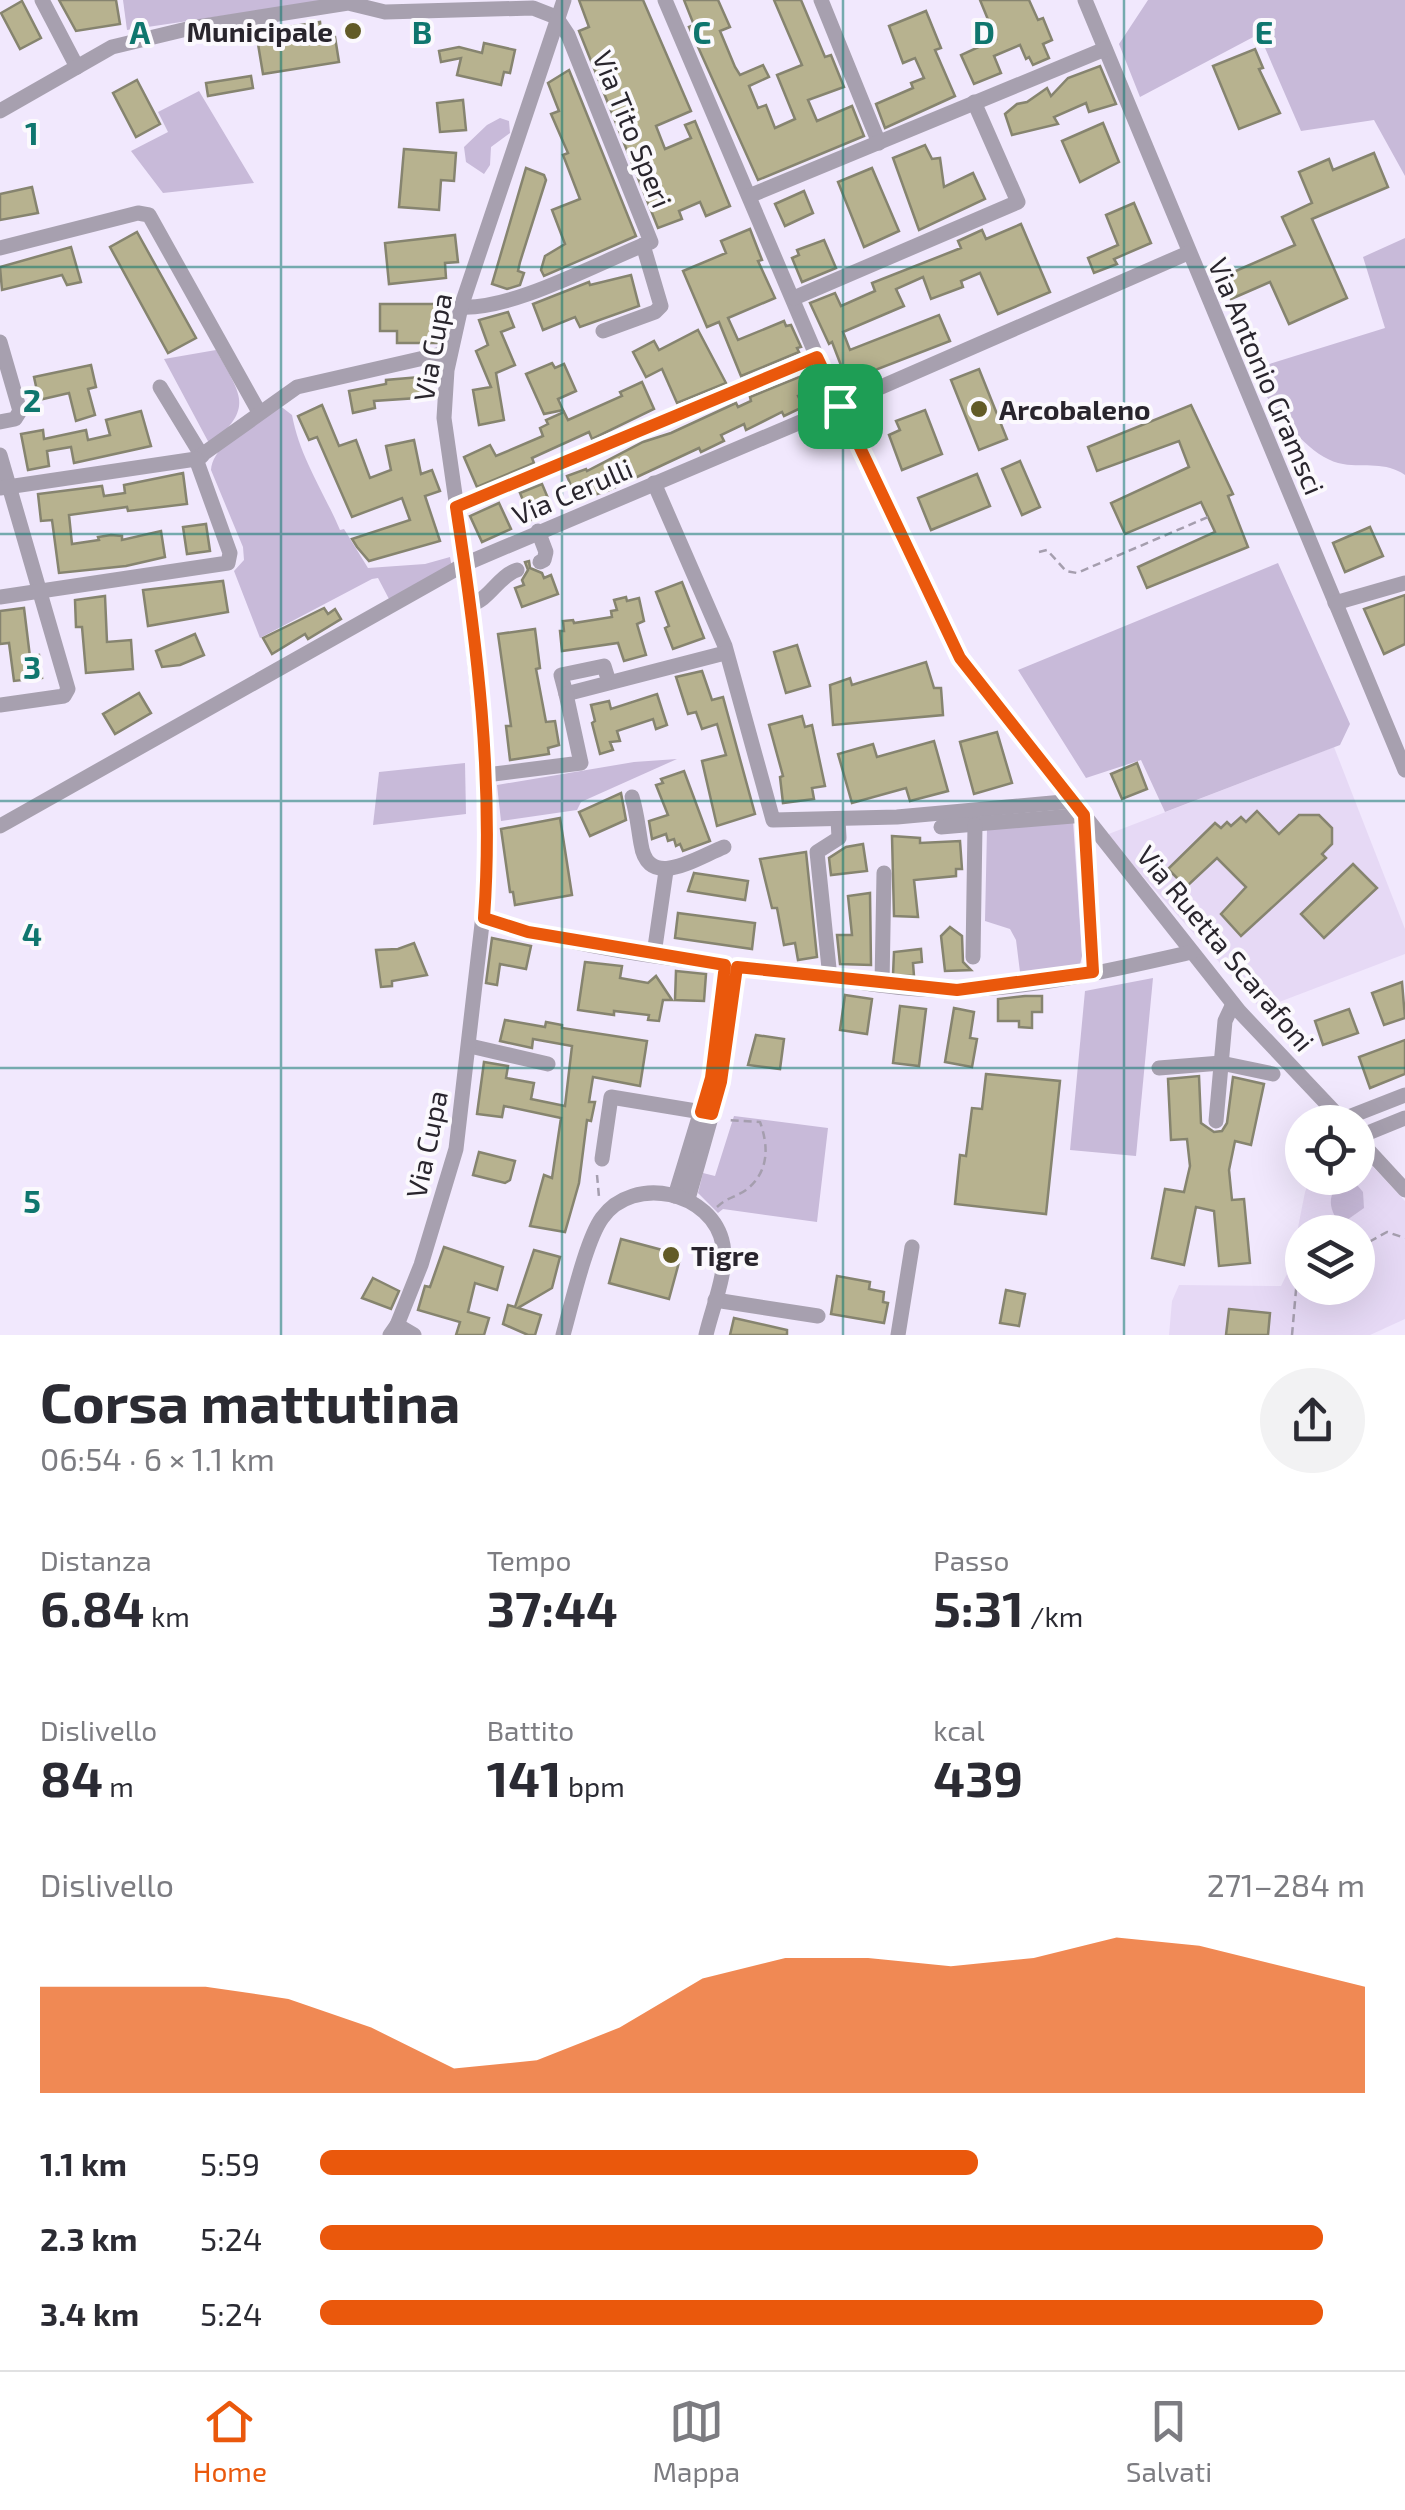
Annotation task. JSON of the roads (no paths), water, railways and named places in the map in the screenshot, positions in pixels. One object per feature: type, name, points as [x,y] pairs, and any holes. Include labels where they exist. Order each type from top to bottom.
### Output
[{"type":"street","points":[[42,0],[77,66]]},
{"type":"street","name":"Via Cupa","points":[[393,1330],[421,1265],[456,1149],[484,918],[486,776],[465,564],[444,418],[450,352],[461,307],[564,0]]},
{"type":"street","name":"Via Ruetta Scarafoni","points":[[665,0],[817,357],[960,658],[1233,1004],[1328,1105]]},
{"type":"street","points":[[821,0],[879,143]]},
{"type":"street","name":"Via Antonio Gramsci","points":[[1085,0],[1405,770]]},
{"type":"street","points":[[0,111],[112,47],[147,36],[348,2],[385,12],[534,8],[556,17]]},
{"type":"street","name":"Via Tito Speri","points":[[461,307],[476,308],[514,299],[650,242],[568,35],[556,17]]},
{"type":"street","points":[[749,196],[1105,49]]},
{"type":"street","points":[[794,298],[1018,202],[974,102]]},
{"type":"street","points":[[0,248],[146,213],[259,412]]},
{"type":"street","points":[[603,331],[655,312],[661,306],[643,244]]},
{"type":"street","name":"Via Cerulli","points":[[0,826],[465,564],[840,406],[1188,253]]},
{"type":"street","points":[[0,342],[20,411],[18,418],[0,422]]},
{"type":"street","points":[[5,487],[199,458],[286,392],[310,382],[450,352]]},
{"type":"street","points":[[456,507],[817,357]]},
{"type":"street","points":[[0,596],[228,563],[230,553],[199,458],[160,387]]},
{"type":"street","points":[[0,455],[5,487],[68,684],[67,693],[60,697],[0,706]]},
{"type":"street","points":[[654,484],[725,646],[773,820],[897,817],[1074,801]]},
{"type":"street","points":[[538,531],[546,552],[540,562]]},
{"type":"street","points":[[468,605],[482,600],[517,570]]},
{"type":"street","points":[[1335,603],[1405,582]]},
{"type":"street","points":[[486,776],[581,763],[562,674],[604,666],[609,682],[724,653]]},
{"type":"street","points":[[632,797],[640,822],[640,843],[652,868],[666,871],[724,847]]},
{"type":"street","points":[[941,827],[1084,815],[1093,972]]},
{"type":"street","points":[[830,978],[817,852],[839,838],[838,818]]},
{"type":"street","points":[[973,957],[975,824]]},
{"type":"street","points":[[654,954],[666,871]]},
{"type":"street","points":[[882,984],[884,874]]},
{"type":"street","points":[[484,918],[528,932],[731,966],[957,990],[1093,972],[1192,952]]},
{"type":"street","points":[[682,1197],[721,1082],[731,966]]},
{"type":"street","points":[[1216,1121],[1225,1021],[1233,1004]]},
{"type":"street","points":[[470,1046],[548,1064]]},
{"type":"street","points":[[1159,1068],[1221,1063],[1273,1074]]},
{"type":"street","points":[[1375,1107],[1405,1095]]},
{"type":"street","points":[[602,1159],[612,1098],[711,1115]]},
{"type":"street","points":[[1378,1106],[1372,1120],[1386,1126]]},
{"type":"street","points":[[1375,1131],[1405,1118]]},
{"type":"street","points":[[1375,1157],[1405,1190]]},
{"type":"street","points":[[563,1335],[578,1279],[601,1219],[629,1196],[649,1192],[682,1197],[717,1227],[724,1246],[722,1268],[706,1335]]},
{"type":"street","points":[[898,1335],[912,1246]]},
{"type":"street","points":[[715,1300],[818,1316]]},
{"type":"street","points":[[393,1330],[414,1335]]},
{"type":"place","name":"Municipale","points":[[353,31]]},
{"type":"place","name":"Arcobaleno","points":[[979,409]]},
{"type":"place","name":"Tigre","points":[[671,1255]]}]
